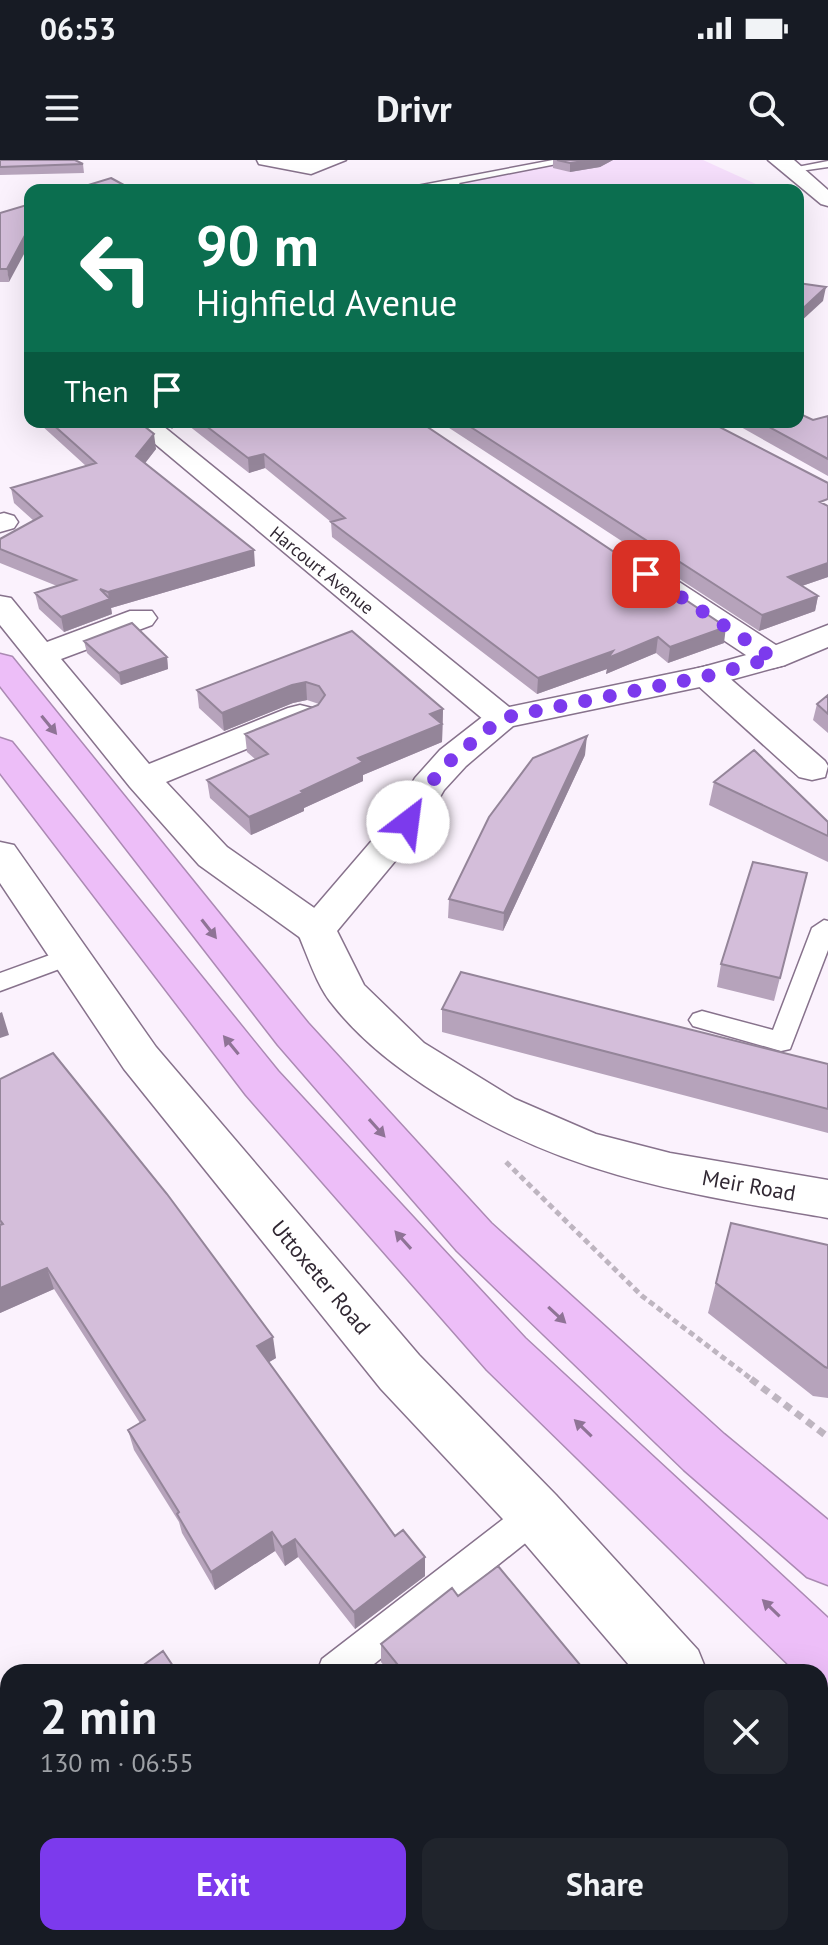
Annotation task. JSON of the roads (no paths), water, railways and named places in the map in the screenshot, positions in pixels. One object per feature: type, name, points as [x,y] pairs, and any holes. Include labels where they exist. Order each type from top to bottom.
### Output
[{"type":"highway","points":[[20,660],[293,1034],[474,1237],[704,1452],[828,1557]]},
{"type":"highway","points":[[0,749],[262,1083],[506,1354],[828,1660]]},
{"type":"street","points":[[266,160],[311,168],[337,160]]},
{"type":"street","points":[[785,165],[828,200]]},
{"type":"street","name":"Harcourt Avenue","points":[[149,428],[502,718]]},
{"type":"street","points":[[641,571],[773,658]]},
{"type":"street","points":[[0,605],[20,660],[143,779],[213,856],[316,929],[408,822],[436,776],[502,718],[707,676],[773,658],[828,635]]},
{"type":"street","points":[[20,660],[141,618]]},
{"type":"street","points":[[707,676],[812,769]]},
{"type":"street","points":[[143,779],[306,713]]},
{"type":"street","name":"Uttoxeter Road","points":[[0,854],[140,1058],[400,1372],[536,1514],[669,1664]]},
{"type":"street","name":"Meir Road","points":[[316,929],[347,994],[408,1054],[499,1111],[585,1149],[670,1172],[828,1199]]},
{"type":"lane","points":[[460,184],[572,160]]},
{"type":"lane","points":[[785,165],[828,164]]},
{"type":"lane","points":[[702,1020],[781,1042],[824,928],[828,929]]},
{"type":"lane","points":[[0,982],[72,955]]},
{"type":"lane","points":[[345,1664],[536,1514]]}]
